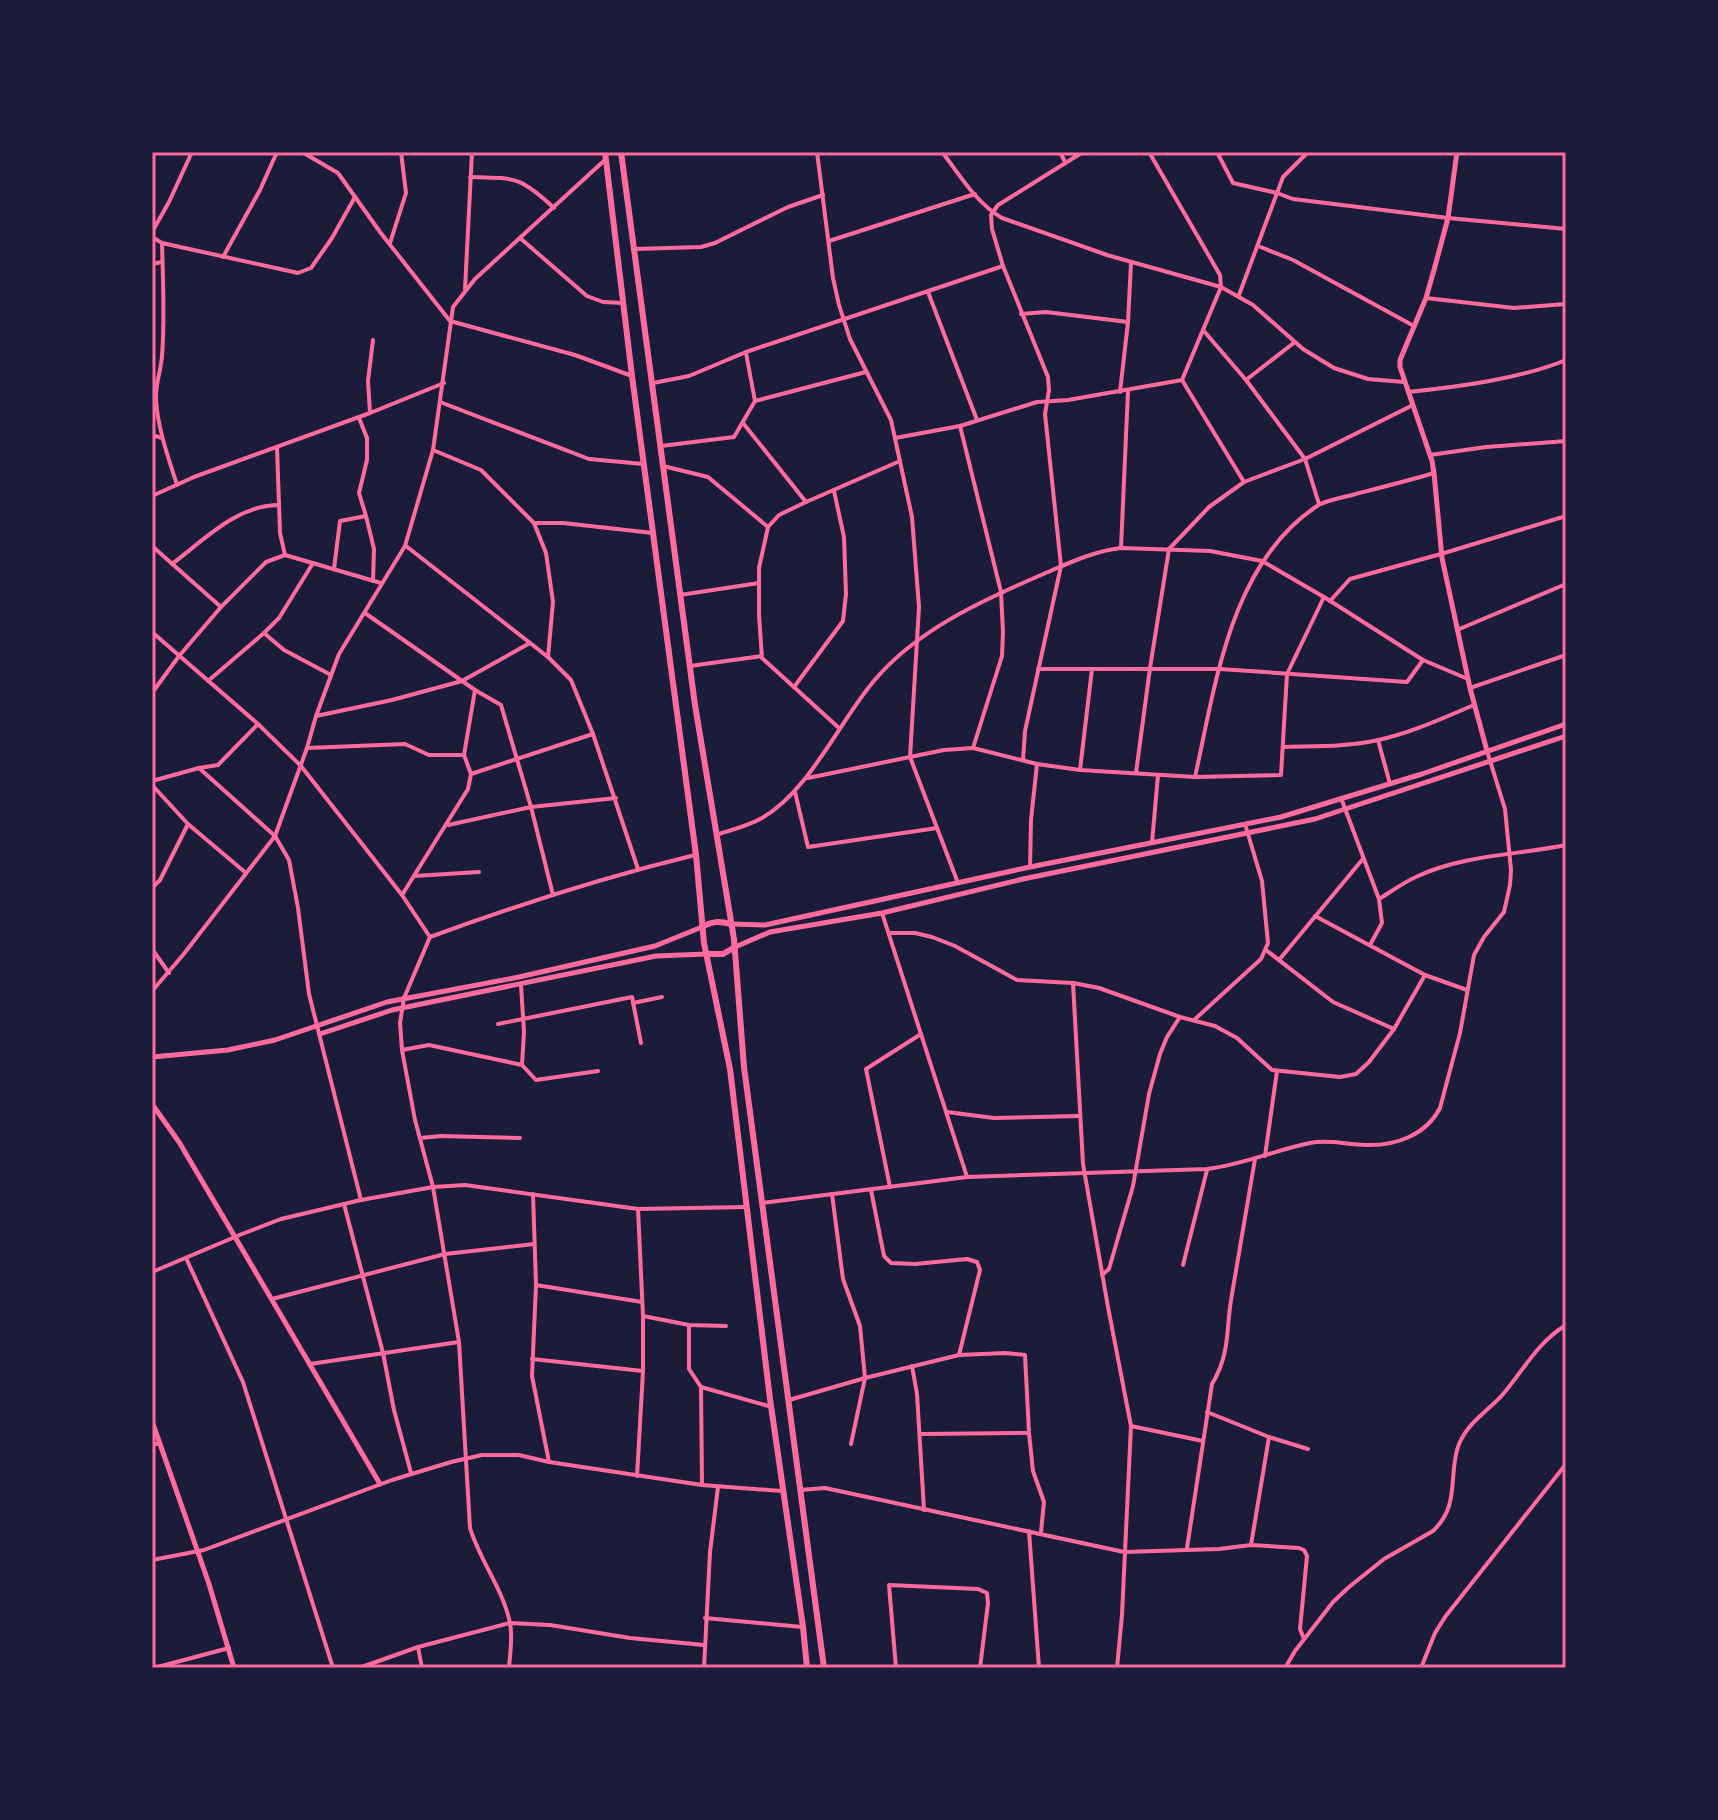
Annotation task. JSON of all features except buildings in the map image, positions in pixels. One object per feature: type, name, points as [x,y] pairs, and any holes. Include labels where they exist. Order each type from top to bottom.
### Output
[{"type":"highway","points":[[621,152],[690,666],[735,947],[744,1067],[824,1668]]},
{"type":"highway","points":[[606,155],[696,855],[702,927],[730,1069],[807,1668]]},
{"type":"highway","points":[[702,927],[719,921],[731,924]]},
{"type":"highway","points":[[706,954],[723,954],[735,947]]},
{"type":"main road","points":[[1457,152],[1448,218],[1426,298],[1400,360],[1400,374],[1430,455],[1441,554],[1487,751]]},
{"type":"main road","points":[[731,924],[765,925],[1030,867],[1281,817],[1390,784],[1566,724]]},
{"type":"main road","points":[[735,947],[770,932],[882,913],[1023,879],[1304,821],[1566,736]]},
{"type":"main road","points":[[152,1057],[228,1050],[275,1040],[387,1002],[519,977],[655,946],[702,927]]},
{"type":"main road","points":[[320,1034],[402,1008],[656,956],[706,954]]},
{"type":"main road","points":[[152,1104],[179,1142],[380,1484]]},
{"type":"main road","points":[[152,1421],[198,1551],[234,1668]]},
{"type":"street","points":[[192,152],[152,234],[162,243],[298,273],[311,268],[355,197]]},
{"type":"street","points":[[223,257],[277,152]]},
{"type":"street","points":[[302,152],[338,173],[450,321],[575,355],[632,376]]},
{"type":"street","points":[[390,244],[406,193],[401,152]]},
{"type":"street","points":[[464,293],[472,152]]},
{"type":"street","points":[[817,152],[833,278],[843,319],[886,408],[915,538],[919,607],[910,757],[958,883]]},
{"type":"street","points":[[942,152],[991,212],[1019,225],[1131,262],[1221,287],[1264,314],[1316,359],[1351,375],[1404,382]]},
{"type":"street","points":[[1060,152],[1065,162]]},
{"type":"street","points":[[1023,760],[1025,731],[1061,566],[1045,414],[1048,377],[1003,266],[992,229],[991,212],[1083,152]]},
{"type":"street","points":[[1149,152],[1220,275],[1221,287],[1182,380]]},
{"type":"street","points":[[1217,152],[1233,183],[1293,199],[1566,229]]},
{"type":"street","points":[[1239,296],[1283,177],[1307,152]]},
{"type":"street","points":[[152,991],[275,836],[339,654],[405,546],[433,450],[453,307],[475,279],[554,208],[606,155]]},
{"type":"street","points":[[470,177],[523,182],[554,208]]},
{"type":"street","points":[[829,241],[975,194]]},
{"type":"street","points":[[634,249],[701,247],[715,243],[788,207],[823,195]]},
{"type":"street","points":[[520,238],[587,296],[603,302],[623,303]]},
{"type":"street","points":[[162,243],[162,361],[154,402],[177,485]]},
{"type":"street","points":[[1258,246],[1293,260],[1414,326]]},
{"type":"street","points":[[152,264],[162,262]]},
{"type":"street","points":[[1120,392],[1131,262]]},
{"type":"street","points":[[652,384],[689,376],[746,352],[1003,266]]},
{"type":"street","points":[[928,292],[978,420]]},
{"type":"street","points":[[1426,298],[1514,308],[1566,304]]},
{"type":"street","points":[[1021,314],[1046,312],[1128,322]]},
{"type":"street","points":[[1203,330],[1246,380],[1305,459],[1319,504]]},
{"type":"street","points":[[370,413],[368,381],[373,340]]},
{"type":"street","points":[[1246,380],[1295,342]]},
{"type":"street","points":[[660,446],[734,437],[755,401],[746,352]]},
{"type":"street","points":[[1408,392],[1525,373],[1566,360]]},
{"type":"street","points":[[755,401],[866,372]]},
{"type":"street","points":[[895,438],[960,426],[1026,404],[1120,392],[1182,380]]},
{"type":"street","points":[[1182,380],[1244,482]]},
{"type":"street","points":[[152,496],[444,383]]},
{"type":"street","points":[[1121,548],[1128,390]]},
{"type":"street","points":[[440,402],[589,459],[644,464]]},
{"type":"street","points":[[1136,774],[1169,549],[1209,507],[1244,482],[1305,459],[1413,405]]},
{"type":"street","points":[[359,417],[367,438],[367,460],[359,493],[374,549],[373,581]]},
{"type":"street","points":[[743,423],[806,502]]},
{"type":"street","points":[[960,426],[1001,592],[1002,656],[973,748]]},
{"type":"street","points":[[152,435],[162,438]]},
{"type":"street","points":[[1430,455],[1566,441]]},
{"type":"street","points":[[277,447],[280,533],[285,555]]},
{"type":"street","points":[[433,450],[481,470],[534,523],[546,553],[553,602],[548,657]]},
{"type":"street","points":[[839,728],[762,658],[759,568],[768,527],[779,515],[900,461]]},
{"type":"street","points":[[663,466],[708,477],[768,527]]},
{"type":"street","points":[[1195,777],[1220,669],[1241,599],[1262,561],[1285,532],[1319,504],[1434,473]]},
{"type":"street","points":[[794,687],[843,621],[846,594],[844,537],[833,491]]},
{"type":"street","points":[[172,564],[240,514],[263,505],[279,505]]},
{"type":"street","points":[[334,569],[340,521],[366,516]]},
{"type":"street","points":[[1330,601],[1350,579],[1566,516]]},
{"type":"street","points":[[534,523],[563,523],[653,533]]},
{"type":"street","points":[[152,546],[221,607]]},
{"type":"street","points":[[405,546],[548,657],[571,680],[616,798],[638,869]]},
{"type":"street","points":[[716,835],[761,819],[795,792],[874,680],[918,640],[1001,592],[1100,552],[1121,548],[1210,551],[1262,561],[1423,660],[1468,679]]},
{"type":"street","points":[[152,693],[221,607],[266,562],[285,555],[381,583]]},
{"type":"street","points":[[208,681],[279,618],[313,563]]},
{"type":"street","points":[[680,595],[759,583]]},
{"type":"street","points":[[1457,630],[1566,586]]},
{"type":"street","points":[[805,778],[944,750],[973,748],[1037,764],[1080,770],[1195,777],[1281,775],[1287,674],[1324,597]]},
{"type":"street","points":[[364,612],[501,705],[553,895]]},
{"type":"street","points":[[152,632],[258,724],[301,766],[402,895],[430,937]]},
{"type":"street","points":[[264,633],[284,650],[331,675]]},
{"type":"street","points":[[316,716],[462,681],[530,643]]},
{"type":"street","points":[[1470,688],[1566,655]]},
{"type":"street","points":[[690,666],[762,656]]},
{"type":"street","points":[[1038,669],[1220,669],[1407,682],[1423,660]]},
{"type":"street","points":[[1080,770],[1092,669]]},
{"type":"street","points":[[402,895],[468,789],[471,774],[464,755],[475,690]]},
{"type":"street","points":[[1283,747],[1378,740],[1475,705]]},
{"type":"street","points":[[246,873],[188,824],[152,783],[218,765],[258,724]]},
{"type":"street","points":[[471,774],[593,734]]},
{"type":"street","points":[[1378,740],[1390,784]]},
{"type":"street","points":[[307,748],[405,744],[429,755],[464,755]]},
{"type":"street","points":[[762,1203],[967,1177],[1228,1167],[1317,1142],[1379,1145],[1408,1138],[1427,1127],[1440,1108],[1460,1033],[1470,969],[1478,946],[1504,912],[1510,885],[1505,809],[1487,751]]},
{"type":"street","points":[[1030,867],[1037,764]]},
{"type":"street","points":[[199,768],[275,836],[289,860],[309,994],[361,1200]]},
{"type":"street","points":[[1152,843],[1158,775]]},
{"type":"street","points":[[795,792],[808,847],[937,828]]},
{"type":"street","points":[[446,826],[531,807],[616,798]]},
{"type":"street","points":[[1341,798],[1379,899],[1382,923],[1370,945]]},
{"type":"street","points":[[152,888],[160,880],[188,824]]},
{"type":"street","points":[[1193,1020],[1261,959],[1268,943],[1262,881],[1245,824]]},
{"type":"street","points":[[1379,899],[1418,876],[1444,867],[1566,845]]},
{"type":"street","points":[[509,1668],[512,1642],[510,1623],[470,1528],[459,1342],[433,1187],[402,1050],[400,1023],[404,998],[430,937],[501,911],[638,869],[696,855]]},
{"type":"street","points":[[1279,960],[1363,859]]},
{"type":"street","points":[[414,876],[479,872]]},
{"type":"street","points":[[882,913],[967,1177]]},
{"type":"street","points":[[1315,916],[1425,975],[1467,990]]},
{"type":"street","points":[[889,933],[915,933],[932,937],[1017,980],[1073,983],[1115,992],[1180,1017],[1215,1026],[1237,1038],[1268,1067],[1277,1071],[1340,1077],[1356,1074],[1369,1062],[1394,1029],[1425,975]]},
{"type":"street","points":[[152,949],[169,973]]},
{"type":"street","points":[[1266,950],[1333,1002],[1394,1029]]},
{"type":"street","points":[[1073,983],[1083,1164],[1131,1426],[1117,1668]]},
{"type":"street","points":[[521,985],[522,1065]]},
{"type":"street","points":[[498,1024],[632,997],[641,1043]]},
{"type":"street","points":[[633,1003],[662,997]]},
{"type":"street","points":[[1102,1275],[1109,1269],[1133,1186],[1149,1094],[1160,1054],[1180,1017]]},
{"type":"street","points":[[890,1187],[866,1069],[922,1034]]},
{"type":"street","points":[[402,1050],[429,1045],[522,1065],[536,1080],[598,1071]]},
{"type":"street","points":[[1265,1156],[1277,1071]]},
{"type":"street","points":[[947,1112],[994,1118],[1079,1116]]},
{"type":"street","points":[[420,1138],[520,1138]]},
{"type":"street","points":[[1187,1548],[1212,1384],[1226,1350],[1228,1318],[1255,1159]]},
{"type":"street","points":[[1183,1265],[1207,1169]]},
{"type":"street","points":[[152,1272],[281,1219],[433,1187],[465,1185],[638,1209],[746,1207]]},
{"type":"street","points":[[871,1190],[884,1256],[891,1263],[967,1259],[977,1262],[980,1270],[959,1355]]},
{"type":"street","points":[[533,1194],[536,1285],[532,1376],[549,1462]]},
{"type":"street","points":[[832,1194],[843,1279],[860,1326],[865,1378],[851,1444]]},
{"type":"street","points":[[344,1204],[411,1474]]},
{"type":"street","points":[[637,1476],[643,1371],[638,1209]]},
{"type":"street","points":[[272,1299],[445,1254],[534,1244]]},
{"type":"street","points":[[186,1258],[243,1382],[333,1668]]},
{"type":"street","points":[[536,1285],[642,1302]]},
{"type":"street","points":[[643,1316],[689,1325],[726,1326]]},
{"type":"street","points":[[689,1325],[689,1369],[701,1387],[702,1485]]},
{"type":"street","points":[[1285,1668],[1333,1602],[1384,1559],[1440,1524],[1451,1504],[1457,1450],[1468,1428],[1502,1396],[1543,1342],[1566,1325]]},
{"type":"street","points":[[310,1364],[459,1342]]},
{"type":"street","points":[[789,1400],[959,1355],[1025,1355],[1033,1471],[1044,1502],[1041,1533]]},
{"type":"street","points":[[532,1359],[643,1371]]},
{"type":"street","points":[[912,1366],[917,1394],[924,1510]]},
{"type":"street","points":[[701,1387],[772,1407]]},
{"type":"street","points":[[1207,1412],[1308,1449]]},
{"type":"street","points":[[1131,1426],[1203,1441]]},
{"type":"street","points":[[920,1434],[1029,1433]]},
{"type":"street","points":[[1251,1545],[1269,1437]]},
{"type":"street","points":[[152,1445],[160,1443]]},
{"type":"street","points":[[152,1560],[198,1551],[380,1484],[482,1455],[519,1455],[702,1485],[783,1491]]},
{"type":"street","points":[[1421,1668],[1445,1617],[1566,1464]]},
{"type":"street","points":[[704,1668],[710,1552],[718,1487]]},
{"type":"street","points":[[800,1490],[825,1488],[1124,1552],[1251,1545],[1299,1548],[1306,1552],[1307,1560],[1300,1629],[1304,1639]]},
{"type":"street","points":[[1029,1531],[1039,1668]]},
{"type":"street","points":[[896,1668],[889,1585],[978,1589],[987,1593],[980,1668]]},
{"type":"street","points":[[705,1618],[803,1627]]},
{"type":"street","points":[[359,1668],[418,1647],[510,1623],[550,1625],[630,1638],[704,1645]]},
{"type":"street","points":[[418,1647],[422,1668]]},
{"type":"street","points":[[154,1668],[229,1648]]},
{"type":"street","points":[[179,1661],[181,1668]]}]
